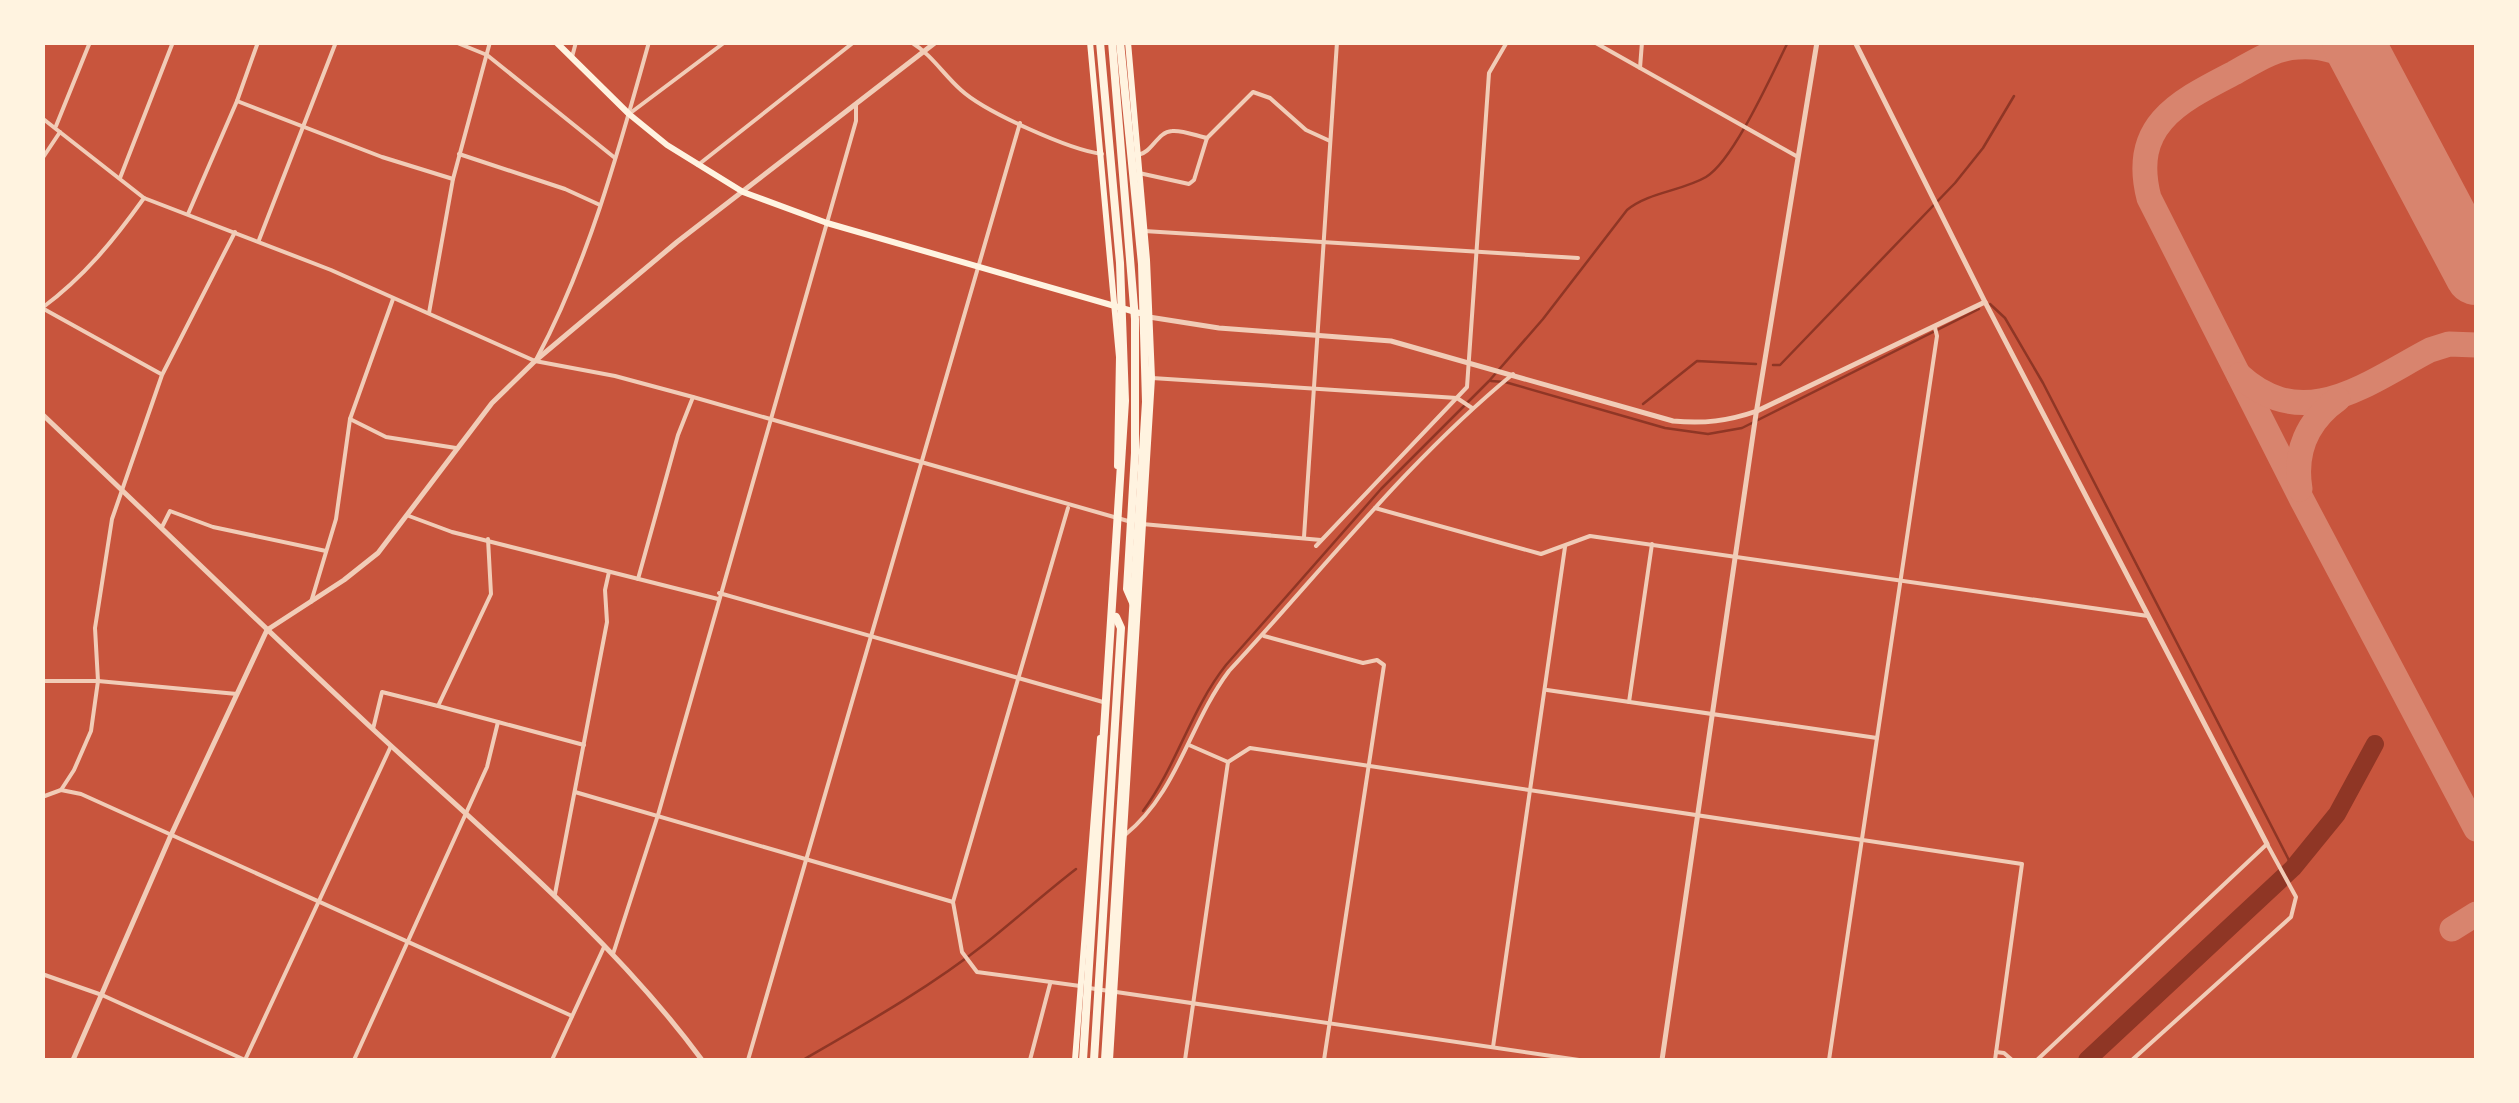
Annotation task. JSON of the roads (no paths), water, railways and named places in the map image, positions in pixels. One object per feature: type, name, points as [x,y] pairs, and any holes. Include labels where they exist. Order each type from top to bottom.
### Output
[{"type":"highway","points":[[1083,1060],[1125,401],[1124,330],[1100,42]]},
{"type":"highway","points":[[1112,42],[1135,319],[1135,453],[1126,588],[1136,610],[1127,795]]},
{"type":"highway","points":[[1107,1060],[1146,402],[1142,264],[1124,42]]},
{"type":"highway","points":[[1094,1060],[1121,628],[1114,613]]},
{"type":"main road","points":[[556,42],[630,114],[698,166],[743,192],[826,223],[1149,316]]},
{"type":"main road","points":[[1075,1060],[1103,702],[1119,357],[1090,42]]},
{"type":"main road","points":[[1107,1060],[1125,835],[1152,378],[1138,155],[1124,42]]},
{"type":"street","points":[[42,159],[58,130],[90,42]]},
{"type":"street","points":[[119,180],[173,42]]},
{"type":"street","points":[[188,214],[258,42]]},
{"type":"street","points":[[259,240],[336,42]]},
{"type":"street","points":[[456,42],[487,55],[615,158]]},
{"type":"street","points":[[429,314],[453,179],[490,42]]},
{"type":"street","points":[[572,58],[576,42]]},
{"type":"street","points":[[535,361],[549,336],[600,205],[649,42]]},
{"type":"street","points":[[630,114],[725,42]]},
{"type":"street","points":[[698,166],[854,42]]},
{"type":"street","points":[[911,42],[926,51],[962,92],[1020,123],[1088,152],[1102,154]]},
{"type":"street","points":[[73,1060],[267,630],[311,604],[365,564],[393,537],[492,403],[535,361],[677,242],[936,42]]},
{"type":"street","points":[[1304,537],[1337,42]]},
{"type":"street","points":[[1316,546],[1467,387],[1489,73],[1507,42]]},
{"type":"street","points":[[1594,42],[1798,157]]},
{"type":"street","points":[[1640,68],[1642,42]]},
{"type":"street","points":[[1662,1060],[1754,428],[1817,42]]},
{"type":"street","points":[[1854,42],[1985,302],[2296,897],[2291,916],[2132,1060]]},
{"type":"street","points":[[1139,173],[1189,184],[1194,180],[1207,138],[1253,92],[1270,98],[1306,130],[1330,141]]},
{"type":"street","points":[[237,101],[453,179]]},
{"type":"street","points":[[613,954],[658,814],[856,121],[856,104]]},
{"type":"street","points":[[42,118],[144,198],[259,240],[535,361],[693,397],[1114,518],[1145,525],[1321,540]]},
{"type":"street","points":[[748,1060],[1020,123]]},
{"type":"street","points":[[1138,155],[1148,153],[1163,134],[1171,131],[1207,138]]},
{"type":"street","points":[[459,154],[565,189],[600,205]]},
{"type":"street","points":[[144,198],[113,242],[72,285],[42,308],[162,375]]},
{"type":"street","points":[[1144,231],[1578,258]]},
{"type":"street","points":[[61,790],[91,731],[98,681],[95,628],[112,520],[162,375],[235,232]]},
{"type":"street","points":[[311,604],[336,519],[350,419],[393,299]]},
{"type":"street","points":[[1149,316],[1219,328],[1391,341],[1673,421],[1700,424],[1757,412],[1985,302]]},
{"type":"street","points":[[1829,1060],[1937,336],[1934,325]]},
{"type":"street","points":[[1125,835],[1144,820],[1167,788],[1214,692],[1374,508],[1511,373]]},
{"type":"street","points":[[1152,378],[1459,399],[1472,408]]},
{"type":"street","points":[[638,580],[678,435],[693,397]]},
{"type":"street","points":[[42,414],[613,954],[670,1016],[702,1060]]},
{"type":"street","points":[[350,419],[386,437],[458,448]]},
{"type":"street","points":[[1069,507],[954,902],[962,952],[976,972],[1579,1060]]},
{"type":"street","points":[[1374,508],[1541,554],[1590,536],[2148,616]]},
{"type":"street","points":[[162,527],[170,512],[214,527],[326,551]]},
{"type":"street","points":[[408,516],[452,532],[638,580],[719,596],[1103,702]]},
{"type":"street","points":[[438,706],[490,594],[488,539]]},
{"type":"street","points":[[1629,702],[1652,544]]},
{"type":"street","points":[[1493,1048],[1565,547]]},
{"type":"street","points":[[554,899],[607,622],[605,590],[609,572]]},
{"type":"street","points":[[1262,636],[1363,663],[1377,660],[1384,665],[1324,1060]]},
{"type":"street","points":[[42,680],[98,681],[236,694]]},
{"type":"street","points":[[1546,690],[1877,738]]},
{"type":"street","points":[[373,729],[382,692],[584,745]]},
{"type":"street","points":[[354,1060],[487,766],[498,722]]},
{"type":"street","points":[[1188,745],[1228,762]]},
{"type":"street","points":[[42,974],[102,996],[245,1060],[391,746]]},
{"type":"street","points":[[1186,1060],[1228,762],[1250,748],[2022,864],[1995,1060]]},
{"type":"street","points":[[42,797],[61,790],[81,794],[572,1016]]},
{"type":"street","points":[[575,792],[954,902]]},
{"type":"street","points":[[2037,1060],[2267,844]]},
{"type":"street","points":[[552,1060],[604,946]]},
{"type":"street","points":[[1030,1060],[1050,984]]},
{"type":"street","points":[[1996,1052],[2012,1060]]},
{"type":"waterway","points":[[1143,811],[1226,665],[1381,489],[1489,381],[1543,319],[1627,210],[1645,199],[1697,182],[1717,168],[1752,115],[1788,42]]},
{"type":"waterway","points":[[1773,365],[1780,365],[1955,183],[1983,148],[2014,96]]},
{"type":"waterway","points":[[1990,304],[2005,318],[2043,383],[2293,868]]},
{"type":"waterway","points":[[1491,381],[1665,428],[1708,434],[1742,428],[1979,309]]},
{"type":"waterway","points":[[1643,404],[1697,361],[1756,364]]},
{"type":"waterway","points":[[2087,1060],[2293,868],[2337,814],[2375,744]]},
{"type":"waterway","points":[[803,1060],[942,975],[1076,869]]}]
